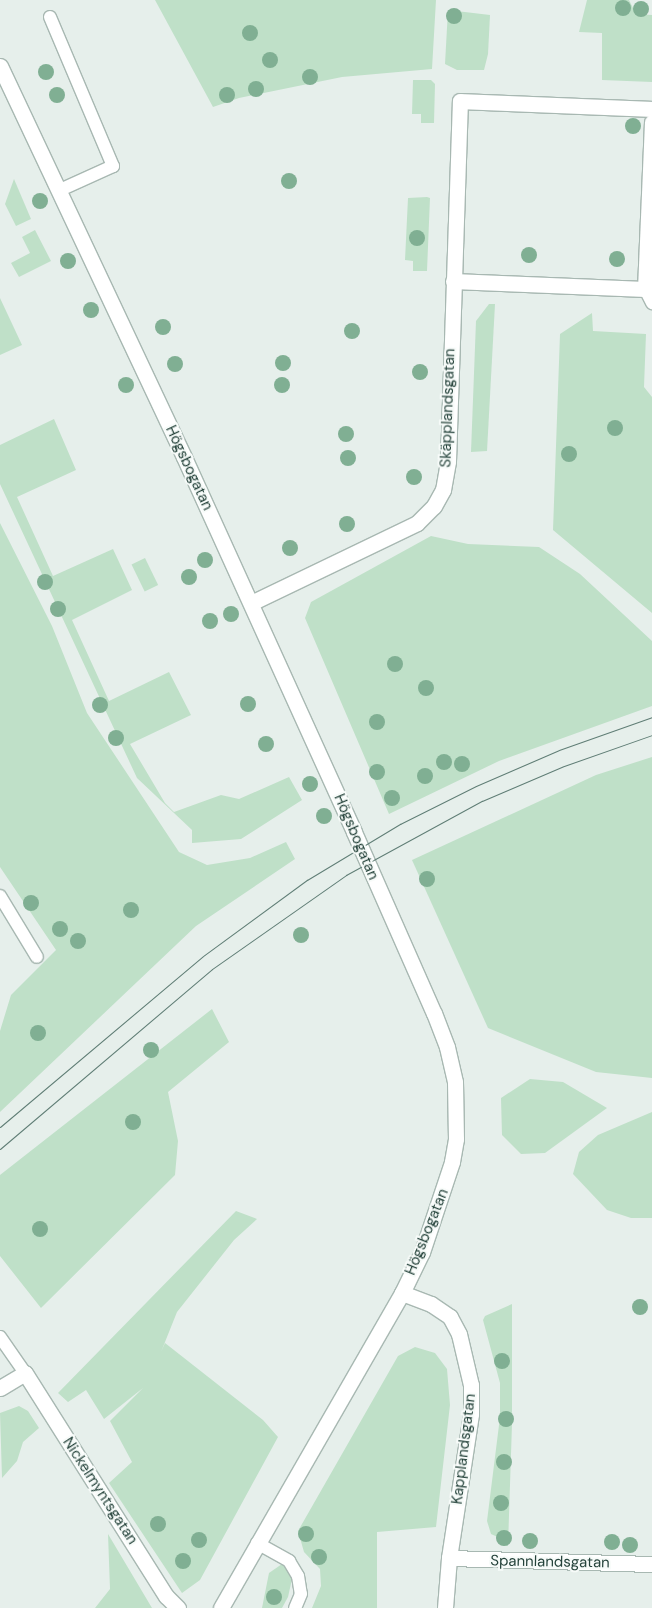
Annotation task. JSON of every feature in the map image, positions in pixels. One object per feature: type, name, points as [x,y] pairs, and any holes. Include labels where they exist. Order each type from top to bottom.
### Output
[{"type":"street","name":"Högsbogatan","points":[[0,66],[252,602],[434,1013],[450,1058],[457,1102],[452,1162],[430,1232],[402,1293],[221,1608]]},
{"type":"street","name":"Skäpplandsgatan","points":[[252,602],[417,523],[434,506],[443,490],[448,460],[460,101],[652,109]]},
{"type":"street","points":[[453,281],[645,288],[652,122]]},
{"type":"street","name":"Kapplandsgatan","points":[[402,1293],[431,1304],[450,1317],[459,1334],[471,1386],[471,1414],[449,1558],[445,1608]]},
{"type":"street","points":[[0,1388],[25,1373]]},
{"type":"street","name":"Nickelmyntsgatan","points":[[25,1373],[166,1596],[178,1608]]},
{"type":"street","name":"Spannlandsgatan","points":[[449,1558],[652,1564]]},
{"type":"lane","points":[[50,17],[113,166],[58,191]]},
{"type":"lane","points":[[645,288],[652,303]]},
{"type":"lane","points":[[0,896],[38,957]]},
{"type":"lane","points":[[0,1336],[25,1373]]},
{"type":"lane","points":[[257,1543],[289,1561],[298,1576],[301,1594],[294,1608]]},
{"type":"green space","points":[[155,0],[436,0],[432,69],[342,77],[239,98],[213,107]]},
{"type":"green space","points":[[587,0],[629,0],[636,14],[652,15],[652,82],[602,80],[602,33],[579,32]]},
{"type":"green space","points":[[448,10],[490,15],[488,54],[484,70],[457,70],[445,64]]},
{"type":"green space","points":[[413,80],[431,80],[435,84],[434,123],[421,123],[421,114],[412,114]]},
{"type":"green space","points":[[14,179],[31,219],[16,226],[5,204]]},
{"type":"green space","points":[[408,198],[430,198],[427,271],[413,271],[413,261],[405,260]]},
{"type":"green space","points":[[35,230],[51,261],[19,277],[11,263],[30,253],[22,237]]},
{"type":"green space","points":[[0,298],[22,345],[0,355]]},
{"type":"green space","points":[[489,304],[495,304],[487,451],[471,452],[476,321]]},
{"type":"green space","points":[[592,313],[593,331],[646,334],[644,387],[652,397],[652,613],[553,530],[560,334]]},
{"type":"green space","points":[[54,419],[76,470],[17,497],[53,576],[113,549],[132,590],[72,620],[109,701],[169,672],[191,715],[130,744],[165,803],[174,812],[221,795],[239,799],[289,777],[302,800],[241,839],[192,843],[192,830],[137,778],[0,484],[0,445]]},
{"type":"green space","points":[[0,523],[52,626],[87,713],[179,852],[207,865],[250,858],[286,842],[295,859],[196,926],[0,1112],[0,1031],[11,995],[56,950],[0,867]]},
{"type":"green space","points":[[431,536],[468,544],[539,547],[580,574],[652,641],[652,706],[499,761],[389,814],[305,618],[311,602]]},
{"type":"green space","points":[[145,558],[158,585],[145,592],[132,565]]},
{"type":"green space","points":[[652,757],[652,1078],[596,1072],[488,1028],[412,860],[596,775]]},
{"type":"green space","points":[[212,1009],[229,1042],[168,1092],[178,1141],[175,1175],[41,1308],[0,1256],[0,1175]]},
{"type":"green space","points":[[530,1079],[563,1082],[607,1108],[545,1153],[521,1154],[502,1135],[501,1098]]},
{"type":"green space","points":[[652,1112],[652,1218],[631,1218],[607,1210],[573,1174],[579,1152],[598,1135]]},
{"type":"green space","points":[[236,1211],[257,1219],[234,1240],[177,1312],[161,1352],[165,1343],[263,1420],[278,1437],[200,1580],[182,1593],[109,1483],[132,1462],[110,1421],[143,1388],[104,1419],[86,1390],[68,1402],[58,1393]]},
{"type":"green space","points":[[512,1304],[512,1424],[508,1546],[502,1545],[502,1539],[491,1534],[487,1521],[500,1417],[500,1383],[483,1320],[485,1316]]},
{"type":"green space","points":[[415,1347],[435,1353],[447,1369],[450,1405],[436,1527],[377,1532],[377,1608],[312,1608],[321,1586],[320,1569],[304,1552],[298,1531],[398,1356]]},
{"type":"green space","points":[[19,1406],[28,1411],[39,1428],[23,1442],[17,1461],[2,1478],[0,1413]]},
{"type":"green space","points":[[108,1534],[152,1608],[95,1608],[110,1589]]},
{"type":"green space","points":[[282,1564],[287,1567],[292,1579],[288,1597],[282,1608],[262,1608],[269,1573]]},
{"type":"tram line","points":[[0,1127],[203,956],[307,880],[400,824],[476,786],[559,750],[652,717]]},
{"type":"tram line","points":[[0,1149],[212,969],[346,875],[482,801],[564,766],[652,735]]}]
